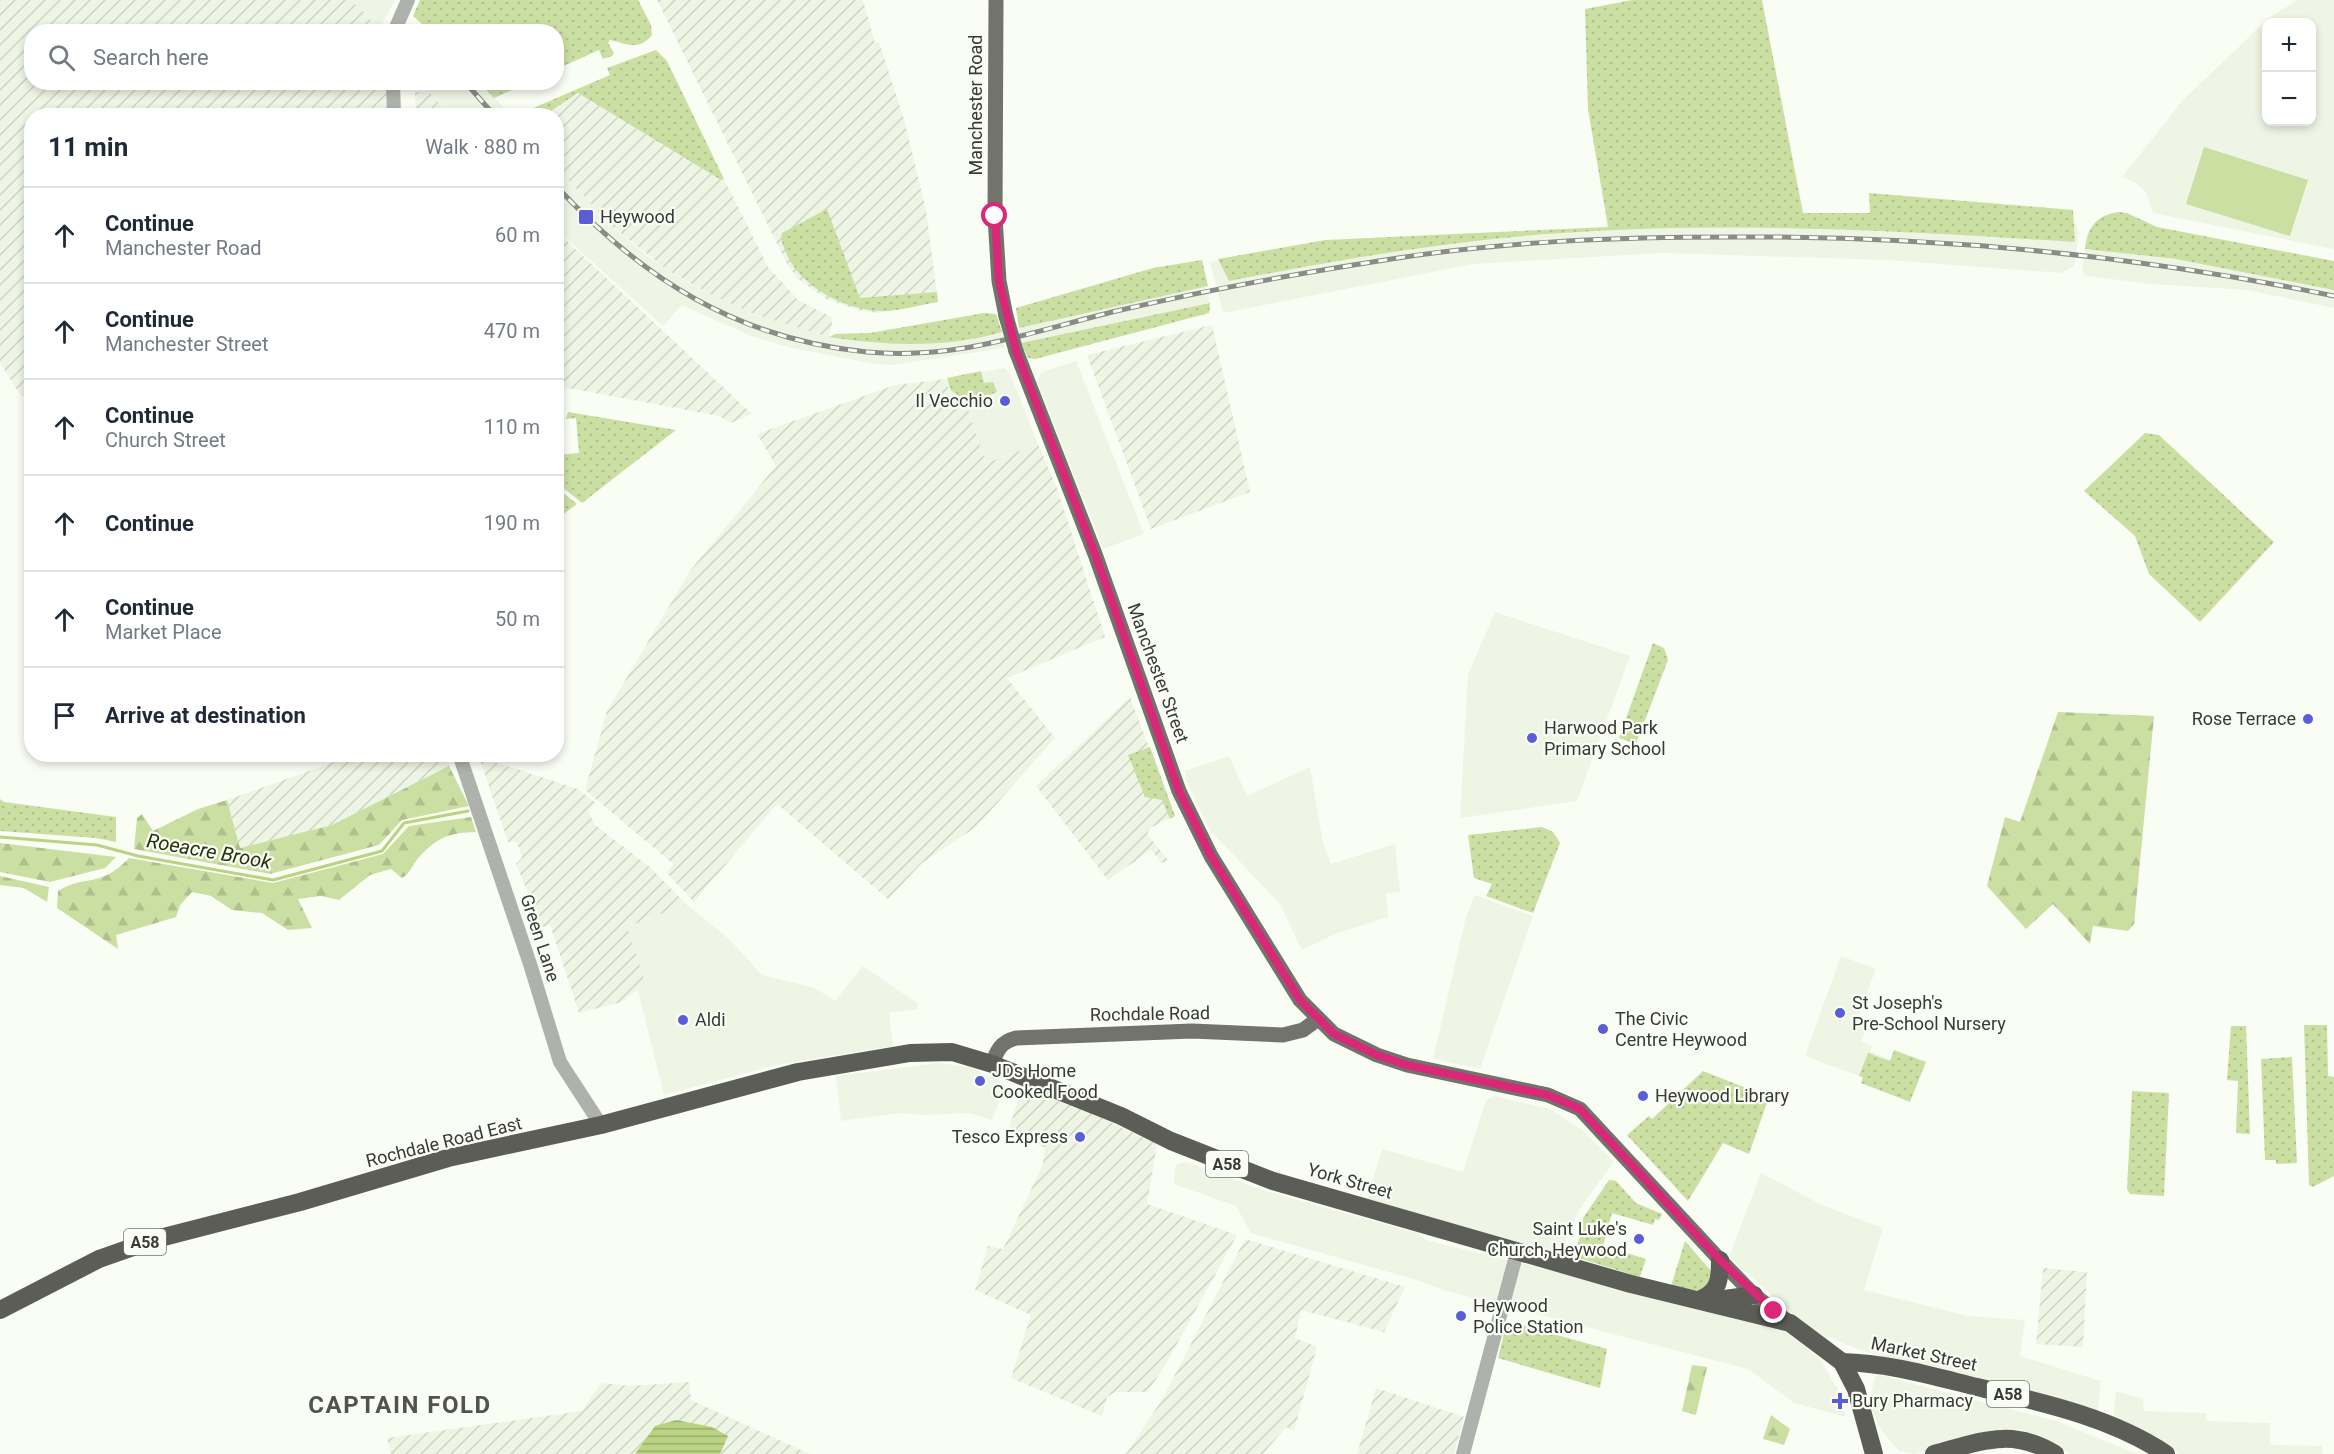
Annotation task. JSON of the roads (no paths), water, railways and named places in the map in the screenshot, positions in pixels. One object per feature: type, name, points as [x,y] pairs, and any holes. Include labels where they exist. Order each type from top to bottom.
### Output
[{"type":"highway","name":"York Street","points":[[910,1053],[952,1052],[992,1064],[1121,1116],[1171,1141],[1246,1172],[1517,1252],[1790,1323]]},
{"type":"highway","name":"Rochdale Road East","points":[[0,1310],[99,1259],[156,1239],[300,1202],[448,1158],[601,1125],[798,1072],[910,1053]]},
{"type":"highway","points":[[1697,1300],[1709,1296],[1716,1288],[1720,1260]]},
{"type":"highway","points":[[1697,1300],[1754,1295]]},
{"type":"highway","points":[[1790,1323],[1842,1362],[1856,1389],[1875,1454]]},
{"type":"highway","name":"Market Street","points":[[1842,1362],[1870,1363],[1916,1371],[2043,1404],[2103,1423],[2166,1454]]},
{"type":"highway","points":[[1934,1454],[2001,1437],[2030,1441],[2055,1454]]},
{"type":"main road","name":"Manchester Road","points":[[996,0],[995,216],[999,281],[1006,316]]},
{"type":"main road","name":"Manchester Street","points":[[1006,316],[1016,351],[1095,554],[1179,791],[1211,856],[1300,1000],[1340,1037],[1377,1055],[1407,1065],[1548,1095],[1580,1109],[1754,1295],[1790,1323]]},
{"type":"main road","name":"Rochdale Road","points":[[992,1064],[1002,1044],[1016,1038],[1192,1031],[1283,1035],[1303,1030],[1318,1019]]},
{"type":"street","points":[[398,24],[408,0]]},
{"type":"street","points":[[393,90],[394,108]]},
{"type":"street","name":"Green Lane","points":[[462,762],[530,964],[560,1062],[601,1125]]},
{"type":"street","points":[[1463,1454],[1517,1252]]},
{"type":"waterway","name":"Roeacre Brook","points":[[0,837],[97,845],[138,856],[273,880],[382,851],[404,823],[468,811]]},
{"type":"railway","points":[[472,90],[488,108]]},
{"type":"railway","points":[[564,194],[623,249],[658,276],[695,299],[734,318],[776,334],[820,345],[867,352],[932,352],[992,343],[1180,297],[1385,260],[1473,248],[1604,239],[1812,238],[1962,244],[2185,269],[2334,296]]},
{"type":"place","name":"Heywood","points":[[586,217]]},
{"type":"place","name":"Il Vecchio","points":[[1005,401]]},
{"type":"place","name":"Rose Terrace","points":[[2308,719]]},
{"type":"place","name":"Harwood Park Primary School","points":[[1532,738]]},
{"type":"place","name":"St Joseph's Pre-School Nursery","points":[[1840,1013]]},
{"type":"place","name":"Aldi","points":[[683,1020]]},
{"type":"place","name":"The Civic Centre Heywood","points":[[1603,1029]]},
{"type":"place","name":"JDs Home Cooked Food","points":[[980,1081]]},
{"type":"place","name":"Heywood Library","points":[[1643,1096]]},
{"type":"place","name":"Tesco Express","points":[[1080,1137]]},
{"type":"place","name":"Saint Luke's Church, Heywood","points":[[1639,1239]]},
{"type":"place","name":"Heywood Police Station","points":[[1461,1316]]},
{"type":"place","name":"Bury Pharmacy","points":[[1840,1401]]},
{"type":"district","name":"CAPTAIN FOLD","points":[[400,1405]]}]
